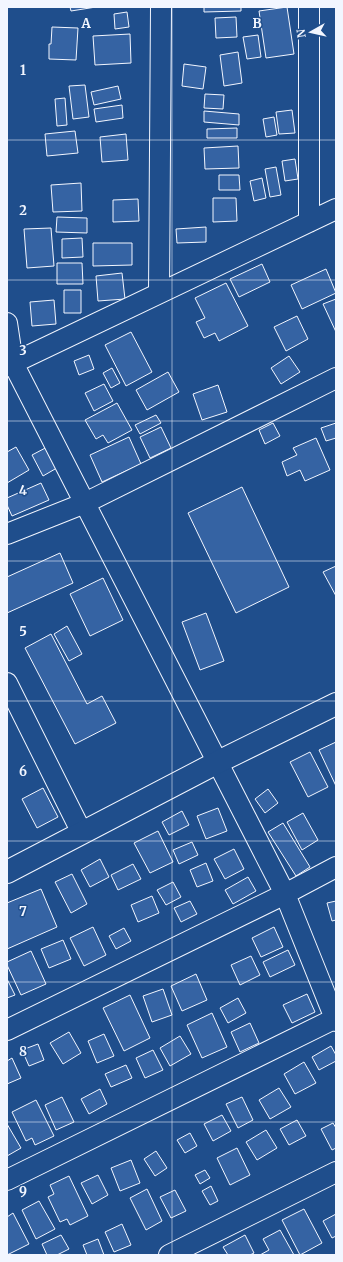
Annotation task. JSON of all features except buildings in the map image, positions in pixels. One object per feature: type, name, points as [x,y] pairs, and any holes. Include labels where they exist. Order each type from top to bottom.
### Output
[{"type":"main road","points":[[7,872],[218,762],[336,704]]},
{"type":"street","points":[[159,294],[161,7]]},
{"type":"street","points":[[309,7],[309,222]]},
{"type":"street","points":[[10,365],[336,209]]},
{"type":"street","points":[[7,323],[10,365],[85,503],[284,894],[336,1019],[7,1180]]},
{"type":"street","points":[[7,534],[85,503],[336,378]]},
{"type":"street","points":[[7,683],[82,833]]},
{"type":"street","points":[[7,1030],[336,867]]},
{"type":"street","points":[[169,1255],[336,1172]]}]
